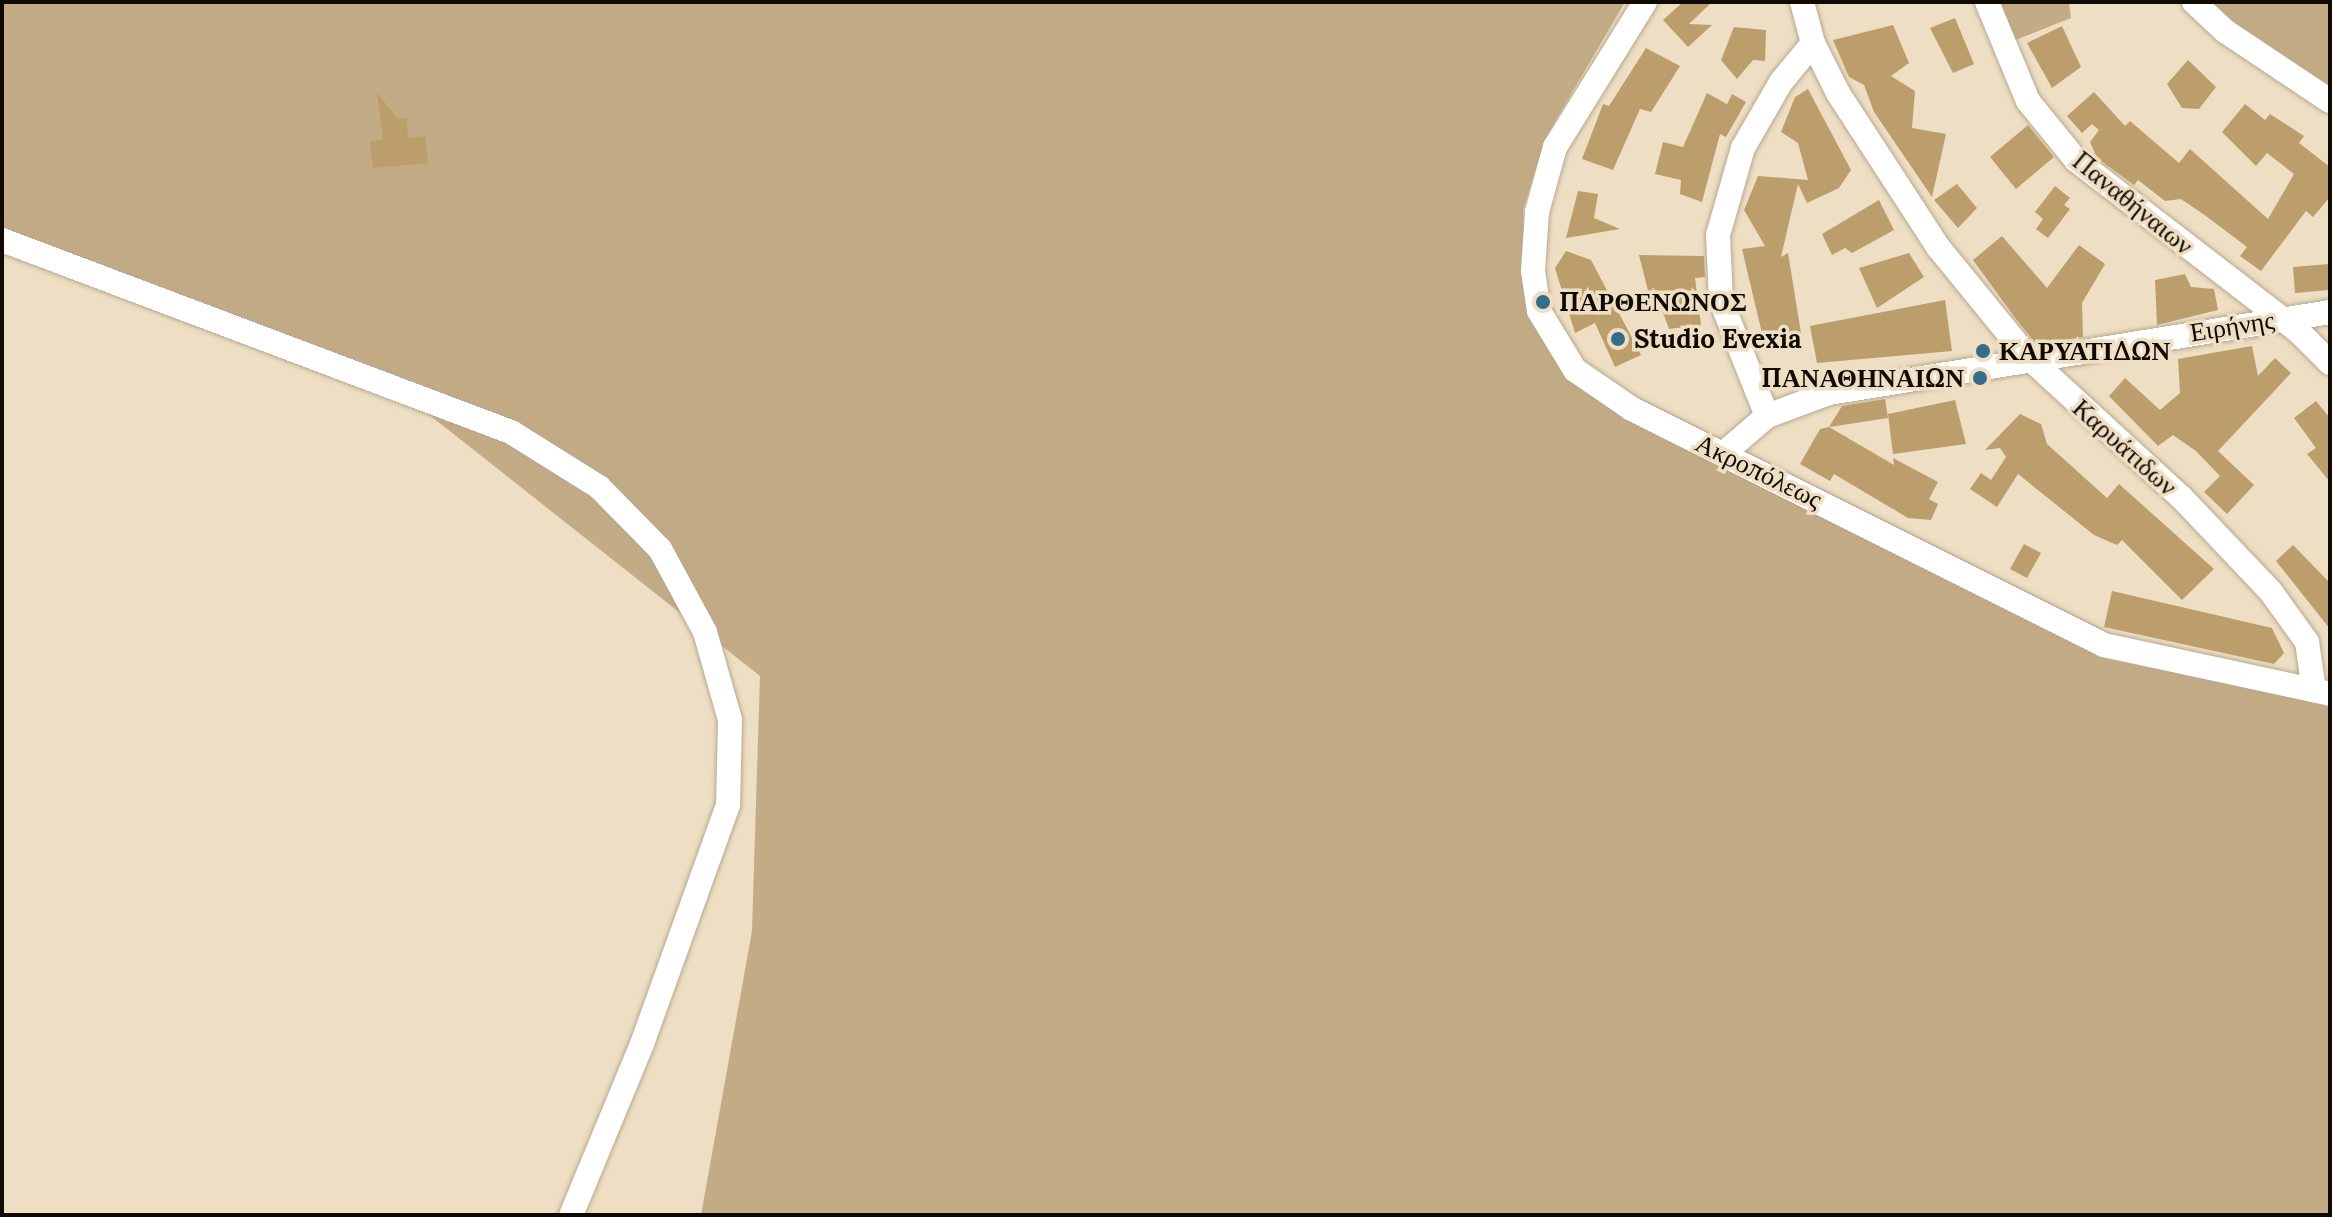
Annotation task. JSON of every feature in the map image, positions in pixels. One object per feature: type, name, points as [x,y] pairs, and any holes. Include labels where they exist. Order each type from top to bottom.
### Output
[{"type":"street","name":"Ακροπόλεως","points":[[1645,2],[1552,155],[1535,223],[1534,287],[1544,325],[1575,370],[1632,409],[2104,645],[2322,692]]},
{"type":"street","name":"Καρυάτιδων","points":[[1802,2],[1813,43],[1845,106],[1938,247],[2027,356],[2181,497],[2271,592],[2307,642],[2322,692]]},
{"type":"street","name":"Παναθήναιων","points":[[1987,2],[2028,101],[2076,160],[2282,318],[2330,363]]},
{"type":"street","points":[[2194,2],[2330,101]]},
{"type":"street","points":[[1767,416],[1721,301],[1718,235],[1743,148],[1781,82],[1813,43]]},
{"type":"street","points":[[2,240],[511,432],[599,487],[660,549],[705,632],[730,720],[728,805],[642,1044],[571,1215]]},
{"type":"street","name":"Ειρήνης","points":[[1724,453],[1767,416],[1829,393],[2027,356],[2330,312]]},
{"type":"shaded area","points":[[2,2],[1625,2],[1546,137],[1523,210],[1526,302],[1560,366],[1602,403],[1666,440],[2107,659],[2330,704],[2330,1215],[701,1215],[752,931],[760,676],[375,372],[2,229]]},
{"type":"shaded area","points":[[1996,2],[2069,2],[2071,18],[2013,41]]},
{"type":"shaded area","points":[[2205,2],[2330,2],[2330,86],[2213,10]]},
{"type":"building","points":[[1683,2],[1712,2],[1689,24],[1712,25],[1688,47],[1663,20]]},
{"type":"building","points":[[1955,18],[1974,64],[1953,73],[1930,28]]},
{"type":"building","points":[[1893,25],[1909,63],[1891,76],[1915,91],[1912,128],[1946,134],[1932,197],[1874,112],[1864,85],[1849,77],[1833,40]]},
{"type":"building","points":[[2062,26],[2081,67],[2052,88],[2027,43]]},
{"type":"building","points":[[1734,27],[1766,30],[1765,61],[1753,60],[1737,79],[1721,60]]},
{"type":"building","points":[[1646,48],[1680,66],[1651,112],[1640,109],[1613,170],[1582,159],[1603,104],[1609,106]]},
{"type":"building","points":[[2188,60],[2216,87],[2199,109],[2182,108],[2167,84]]},
{"type":"building","points":[[1808,89],[1851,170],[1839,188],[1807,203],[1798,184],[1781,257],[1788,253],[1802,339],[1765,346],[1742,249],[1765,246],[1744,210],[1758,176],[1808,180],[1798,143],[1781,132],[1795,97]]},
{"type":"building","points":[[2094,92],[2125,126],[2130,121],[2179,163],[2190,149],[2268,219],[2294,174],[2267,153],[2256,166],[2222,132],[2245,104],[2265,120],[2270,114],[2304,136],[2299,143],[2330,167],[2330,197],[2313,217],[2306,211],[2261,271],[2240,256],[2247,247],[2206,216],[2181,199],[2165,201],[2138,180],[2134,185],[2097,158],[2090,142],[2099,130],[2092,124],[2082,133],[2067,116]]},
{"type":"building","points":[[377,93],[398,119],[407,118],[408,138],[425,136],[428,163],[373,168],[370,141],[383,140]]},
{"type":"building","points":[[1707,93],[1727,104],[1732,94],[1746,102],[1726,137],[1720,134],[1702,202],[1680,194],[1681,180],[1655,174],[1663,142],[1683,147]]},
{"type":"building","points":[[2028,125],[2054,157],[2016,189],[1990,157]]},
{"type":"building","points":[[1957,184],[1977,208],[1958,228],[1934,200]]},
{"type":"building","points":[[2055,186],[2070,198],[2064,205],[2070,209],[2048,238],[2036,229],[2043,219],[2035,212]]},
{"type":"building","points":[[1578,191],[1598,194],[1594,218],[1620,229],[1566,238]]},
{"type":"building","points":[[1879,200],[1894,230],[1852,253],[1845,248],[1832,255],[1822,234]]},
{"type":"building","points":[[2002,236],[2047,288],[2079,245],[2105,264],[2082,303],[2083,337],[2036,344],[1973,260]]},
{"type":"building","points":[[1566,251],[1591,260],[1641,355],[1615,367],[1595,323],[1575,333],[1555,268]]},
{"type":"building","points":[[1909,253],[1924,277],[1877,308],[1859,268]]},
{"type":"building","points":[[1639,255],[1704,256],[1705,277],[1695,278],[1701,325],[1669,329],[1656,293],[1649,295]]},
{"type":"building","points":[[2329,264],[2330,290],[2295,293],[2293,267]]},
{"type":"building","points":[[2185,274],[2191,287],[2214,289],[2218,310],[2157,325],[2155,280]]},
{"type":"building","points":[[1945,300],[1952,351],[1817,363],[1810,326]]},
{"type":"building","points":[[2252,346],[2258,376],[2275,358],[2291,373],[2218,451],[2254,485],[2227,514],[2204,492],[2220,476],[2196,451],[2173,435],[2158,446],[2109,396],[2125,378],[2160,410],[2180,393],[2178,359]]},
{"type":"building","points":[[1885,399],[1888,418],[1829,427],[1842,406]]},
{"type":"building","points":[[1955,400],[1966,444],[1893,454],[1888,414]]},
{"type":"building","points":[[2316,401],[2330,418],[2330,482],[2307,454],[2316,448],[2294,418]]},
{"type":"building","points":[[2020,414],[2041,424],[2047,444],[2107,498],[2119,484],[2214,569],[2182,600],[2122,540],[2117,545],[2094,535],[2018,474],[1997,507],[1970,489],[1981,473],[1991,480],[2006,457],[2000,448],[1985,450]]},
{"type":"building","points":[[1829,427],[1894,465],[1893,458],[1938,482],[1929,499],[1938,504],[1931,520],[1908,518],[1834,474],[1830,481],[1800,464],[1820,429]]},
{"type":"building","points":[[2024,544],[2041,553],[2027,578],[2010,569]]},
{"type":"building","points":[[2293,545],[2330,583],[2330,629],[2276,561]]},
{"type":"building","points":[[2112,591],[2272,628],[2284,653],[2274,664],[2104,627]]},
{"type":"place","name":"ΠΑΡΘΕΝΩΝΟΣ","points":[[1543,302]]},
{"type":"place","name":"Studio Evexia","points":[[1618,339]]},
{"type":"place","name":"ΚΑΡΥΑΤΙΔΩΝ","points":[[1983,351]]},
{"type":"place","name":"ΠΑΝΑΘΗΝΑΙΩΝ","points":[[1980,378]]}]
